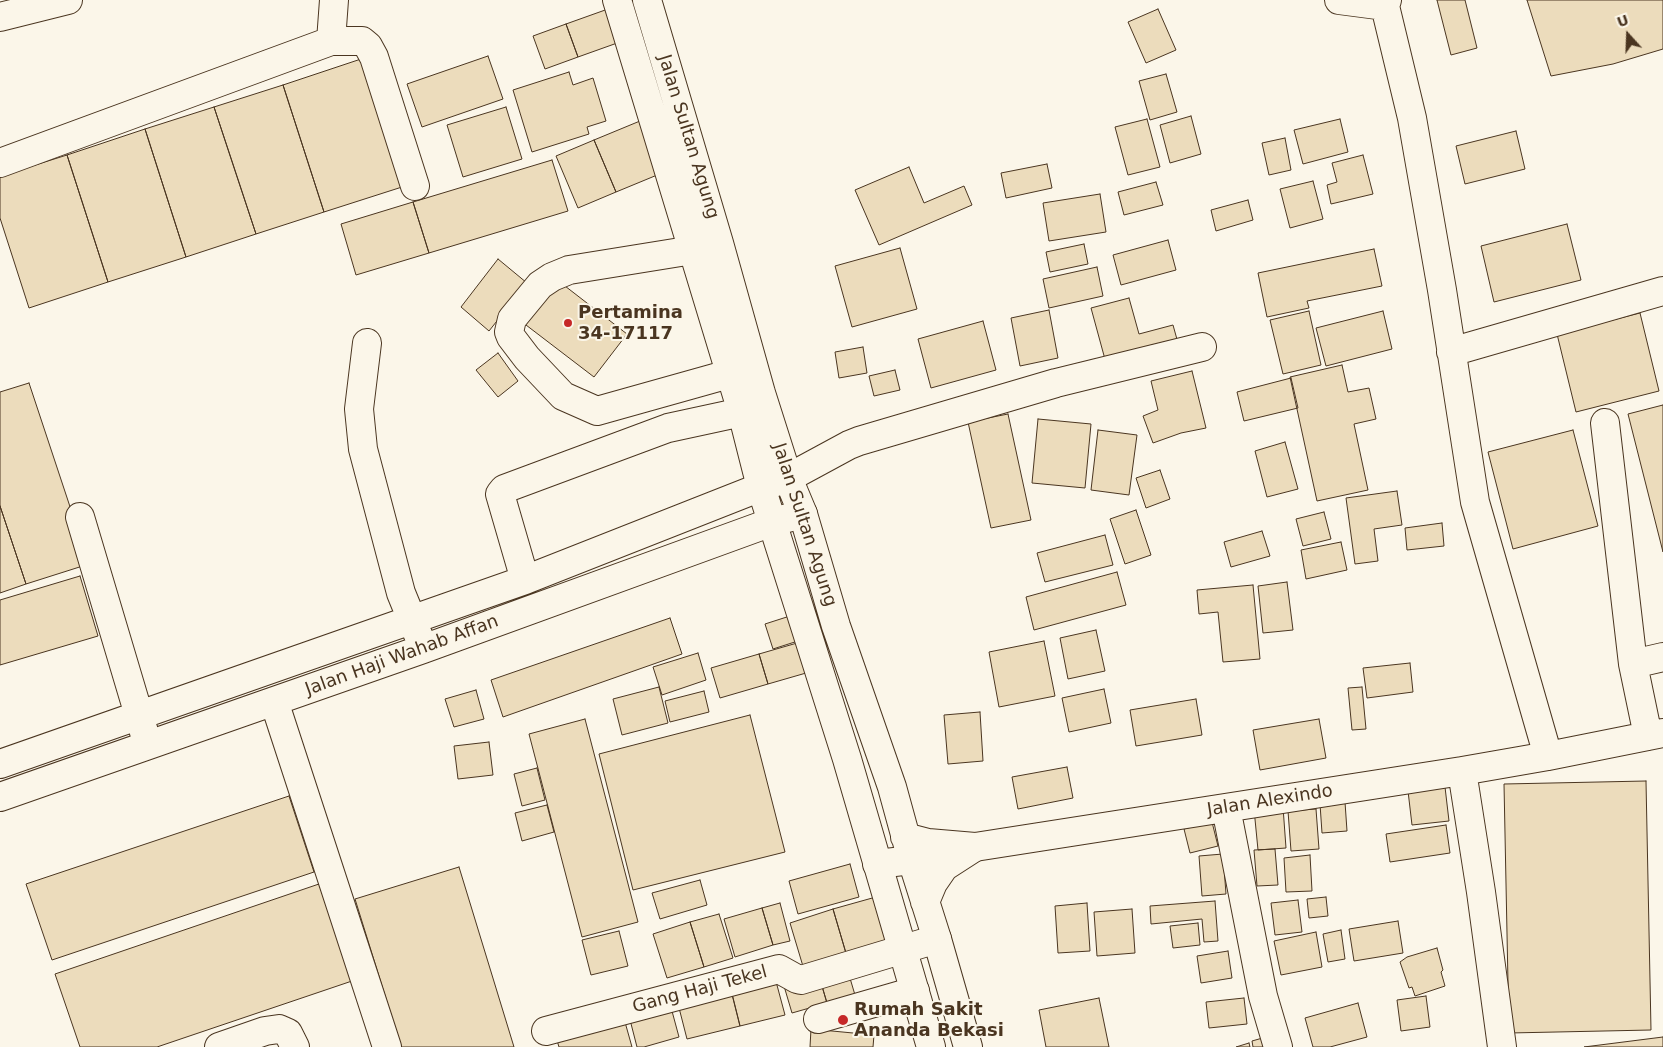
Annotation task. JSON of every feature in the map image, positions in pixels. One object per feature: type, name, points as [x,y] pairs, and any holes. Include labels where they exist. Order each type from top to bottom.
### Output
[{"type":"main road","points":[[0,17],[68,0]]},
{"type":"main road","points":[[332,41],[334,0]]},
{"type":"main road","name":"Jalan Sultan Agung","points":[[617,0],[742,412],[761,487],[848,759],[931,1047]]},
{"type":"main road","name":"Jalan Sultan Agung","points":[[647,0],[761,393],[788,478],[803,514],[836,626],[892,787],[908,848],[938,939],[968,1047]]},
{"type":"main road","points":[[1339,0],[1386,3],[1412,118],[1475,502],[1548,756]]},
{"type":"main road","points":[[0,163],[332,41],[362,41],[368,46],[374,57],[415,186]]},
{"type":"main road","points":[[719,243],[693,250],[569,270],[552,277],[540,285],[512,320],[510,332],[527,358],[563,396],[597,411],[729,374]]},
{"type":"main road","points":[[1451,352],[1663,291]]},
{"type":"main road","points":[[367,343],[359,409],[363,450],[401,593],[423,650]]},
{"type":"main road","name":"Jalan Haji Wahab Affan","points":[[0,764],[525,580],[788,478],[849,445],[1056,383],[1202,347]]},
{"type":"main road","points":[[525,580],[500,494],[504,489],[668,428],[742,412]]},
{"type":"main road","points":[[1605,423],[1633,664],[1659,735]]},
{"type":"main road","name":"Jalan Haji Wahab Affan","points":[[0,797],[423,650],[772,522],[803,514]]},
{"type":"main road","points":[[80,517],[148,746]]},
{"type":"main road","points":[[1633,664],[1663,657]]},
{"type":"main road","points":[[274,701],[387,1047]]},
{"type":"main road","name":"Jalan Alexindo","points":[[975,847],[1462,771],[1659,735]]},
{"type":"main road","points":[[1462,771],[1502,1047]]},
{"type":"main road","points":[[1226,808],[1263,996],[1278,1047]]},
{"type":"main road","points":[[877,864],[908,848],[928,843],[975,847]]},
{"type":"main road","points":[[925,902],[933,884],[944,867],[975,847]]},
{"type":"main road","name":"Gang Haji Tekel","points":[[546,1031],[779,969],[800,980],[938,939]]},
{"type":"main road","points":[[818,1018],[915,991]]},
{"type":"main road","points":[[219,1047],[265,1031],[279,1029],[288,1033],[295,1047]]},
{"type":"building","points":[[1437,0],[1465,0],[1477,48],[1451,55]]},
{"type":"building","points":[[1527,0],[1663,0],[1663,49],[1613,64],[1551,76]]},
{"type":"building","points":[[608,9],[620,42],[578,57],[566,24]]},
{"type":"building","points":[[1158,9],[1176,50],[1146,63],[1128,22]]},
{"type":"building","points":[[566,24],[578,57],[545,69],[533,36]]},
{"type":"building","points":[[488,56],[503,99],[422,127],[407,84]]},
{"type":"building","points":[[361,59],[402,187],[324,212],[283,85]]},
{"type":"building","points":[[569,72],[573,85],[593,78],[606,121],[587,127],[589,134],[532,152],[513,90]]},
{"type":"building","points":[[1166,74],[1177,112],[1150,120],[1139,81]]},
{"type":"building","points":[[283,85],[324,212],[256,234],[214,107]]},
{"type":"building","points":[[214,107],[256,234],[186,257],[145,129]]},
{"type":"building","points":[[506,107],[522,159],[463,177],[447,125]]},
{"type":"building","points":[[1191,116],[1201,154],[1170,163],[1160,125]]},
{"type":"building","points":[[1147,119],[1160,167],[1128,175],[1115,127]]},
{"type":"building","points":[[1340,119],[1348,152],[1303,164],[1294,130]]},
{"type":"building","points":[[640,121],[662,173],[616,192],[594,140]]},
{"type":"building","points":[[145,129],[186,257],[108,282],[67,155]]},
{"type":"building","points":[[1516,131],[1525,169],[1465,184],[1456,146]]},
{"type":"building","points":[[1285,138],[1291,170],[1269,175],[1262,143]]},
{"type":"building","points":[[594,140],[616,192],[578,208],[556,156]]},
{"type":"building","points":[[67,155],[108,282],[29,308],[0,218],[0,176]]},
{"type":"building","points":[[1363,155],[1373,194],[1331,204],[1327,185],[1337,182],[1332,163]]},
{"type":"building","points":[[552,160],[568,211],[429,253],[413,202]]},
{"type":"building","points":[[1047,164],[1052,188],[1006,198],[1001,173]]},
{"type":"building","points":[[909,167],[924,203],[964,186],[972,205],[879,245],[855,190]]},
{"type":"building","points":[[1313,181],[1323,219],[1290,228],[1280,189]]},
{"type":"building","points":[[1156,182],[1163,205],[1124,215],[1118,192]]},
{"type":"building","points":[[1100,194],[1106,232],[1049,241],[1043,203]]},
{"type":"building","points":[[1248,200],[1253,220],[1216,231],[1211,210]]},
{"type":"building","points":[[413,202],[429,253],[356,275],[341,224]]},
{"type":"building","points":[[1567,224],[1581,280],[1494,302],[1481,246]]},
{"type":"building","points":[[1168,240],[1176,270],[1121,285],[1113,255]]},
{"type":"building","points":[[1084,244],[1088,264],[1050,272],[1046,252]]},
{"type":"building","points":[[900,248],[917,309],[852,327],[835,266]]},
{"type":"building","points":[[1374,249],[1382,286],[1307,301],[1309,308],[1267,317],[1258,273]]},
{"type":"building","points":[[498,259],[527,283],[489,331],[461,307]]},
{"type":"building","points":[[1097,267],[1103,296],[1049,308],[1043,279]]},
{"type":"building","name":"Pertamina 34-17117","points":[[543,269],[627,334],[594,377],[509,312]]},
{"type":"building","points":[[1129,298],[1139,334],[1173,325],[1178,343],[1106,363],[1091,308]]},
{"type":"building","points":[[1049,310],[1058,358],[1020,366],[1011,318]]},
{"type":"building","points":[[1309,311],[1321,365],[1283,374],[1270,320]]},
{"type":"building","points":[[1383,311],[1392,349],[1326,366],[1316,328]]},
{"type":"building","points":[[1640,313],[1659,391],[1576,412],[1557,334]]},
{"type":"building","points":[[983,321],[996,370],[931,388],[918,339]]},
{"type":"building","points":[[863,347],[867,373],[839,378],[835,352]]},
{"type":"building","points":[[498,353],[518,381],[498,397],[476,370]]},
{"type":"building","points":[[1342,365],[1348,392],[1369,388],[1376,419],[1354,424],[1368,490],[1317,501],[1290,377]]},
{"type":"building","points":[[895,370],[900,390],[874,396],[869,376]]},
{"type":"building","points":[[1192,371],[1206,428],[1181,433],[1153,443],[1143,416],[1158,410],[1151,381]]},
{"type":"building","points":[[1291,378],[1298,408],[1244,421],[1237,392]]},
{"type":"building","points":[[29,383],[89,564],[26,584],[0,506],[0,392]]},
{"type":"building","points":[[1663,405],[1663,552],[1628,414]]},
{"type":"building","points":[[1008,414],[1031,520],[991,528],[968,422]]},
{"type":"building","points":[[1038,419],[1091,424],[1085,488],[1032,483]]},
{"type":"building","points":[[1098,430],[1137,435],[1129,495],[1091,490]]},
{"type":"building","points":[[1573,430],[1598,526],[1513,549],[1488,452]]},
{"type":"building","points":[[1285,442],[1298,489],[1267,497],[1255,451]]},
{"type":"building","points":[[1160,470],[1170,499],[1146,508],[1136,478]]},
{"type":"building","points":[[1397,491],[1402,525],[1374,529],[1378,561],[1355,564],[1346,498]]},
{"type":"building","points":[[0,506],[26,584],[0,593]]},
{"type":"building","points":[[1136,510],[1151,555],[1125,564],[1110,519]]},
{"type":"building","points":[[1324,512],[1331,539],[1303,546],[1296,519]]},
{"type":"building","points":[[1442,523],[1444,546],[1407,550],[1405,528]]},
{"type":"building","points":[[1262,531],[1270,556],[1231,567],[1224,542]]},
{"type":"building","points":[[1105,535],[1113,565],[1045,582],[1037,553]]},
{"type":"building","points":[[1341,542],[1347,570],[1306,579],[1301,550]]},
{"type":"building","points":[[1117,572],[1126,605],[1034,630],[1026,597]]},
{"type":"building","points":[[80,576],[98,636],[0,665],[0,600]]},
{"type":"building","points":[[1287,582],[1293,630],[1263,633],[1258,586]]},
{"type":"building","points":[[1253,585],[1260,659],[1223,662],[1218,612],[1199,614],[1197,590]]},
{"type":"building","points":[[793,615],[801,640],[773,649],[765,624]]},
{"type":"building","points":[[670,618],[682,654],[503,717],[491,680]]},
{"type":"building","points":[[1096,630],[1105,671],[1068,679],[1060,638]]},
{"type":"building","points":[[804,641],[813,671],[768,684],[759,654]]},
{"type":"building","points":[[1044,641],[1055,696],[999,707],[989,652]]},
{"type":"building","points":[[698,653],[706,680],[662,695],[653,667]]},
{"type":"building","points":[[759,654],[768,684],[720,698],[711,668]]},
{"type":"building","points":[[1410,663],[1413,692],[1367,698],[1363,668]]},
{"type":"building","points":[[659,687],[668,723],[622,735],[613,699]]},
{"type":"building","points":[[1362,687],[1366,729],[1352,730],[1348,688]]},
{"type":"building","points":[[1104,689],[1111,723],[1069,732],[1062,698]]},
{"type":"building","points":[[476,690],[484,719],[454,727],[445,699]]},
{"type":"building","points":[[704,691],[709,712],[670,722],[665,701]]},
{"type":"building","points":[[1196,699],[1202,735],[1136,746],[1130,710]]},
{"type":"building","points":[[980,712],[983,761],[948,764],[944,715]]},
{"type":"building","points":[[750,715],[785,852],[633,890],[599,754]]},
{"type":"building","points":[[585,719],[638,922],[582,937],[529,734]]},
{"type":"building","points":[[1319,719],[1326,758],[1260,770],[1253,730]]},
{"type":"building","points":[[489,742],[493,775],[458,779],[454,746]]},
{"type":"building","points":[[1067,767],[1073,798],[1018,809],[1012,777]]},
{"type":"building","points":[[537,768],[545,800],[522,806],[514,774]]},
{"type":"building","points":[[1646,781],[1651,1030],[1509,1033],[1504,784]]},
{"type":"building","points":[[1445,787],[1449,821],[1412,825],[1408,791]]},
{"type":"building","points":[[289,796],[314,872],[52,960],[26,884]]},
{"type":"building","points":[[1345,802],[1347,831],[1322,833],[1320,804]]},
{"type":"building","points":[[547,805],[554,832],[522,841],[515,813]]},
{"type":"building","points":[[1283,807],[1286,848],[1258,850],[1254,809]]},
{"type":"building","points":[[1316,809],[1319,849],[1291,851],[1288,811]]},
{"type":"building","points":[[1212,822],[1218,846],[1190,853],[1184,829]]},
{"type":"building","points":[[1446,825],[1450,853],[1390,862],[1386,834]]},
{"type":"building","points":[[1275,849],[1278,885],[1257,886],[1254,850]]},
{"type":"building","points":[[1223,854],[1226,894],[1202,896],[1199,856]]},
{"type":"building","points":[[1310,855],[1312,891],[1286,892],[1284,858]]},
{"type":"building","points":[[850,864],[859,897],[798,914],[789,881]]},
{"type":"building","points":[[459,867],[514,1047],[401,1047],[355,899]]},
{"type":"building","points":[[700,880],[707,905],[660,919],[652,893]]},
{"type":"building","points":[[319,884],[352,981],[157,1047],[80,1047],[55,974]]},
{"type":"building","points":[[883,895],[904,949],[848,960],[833,909]]},
{"type":"building","points":[[1326,897],[1328,916],[1309,918],[1307,899]]},
{"type":"building","points":[[1298,900],[1302,932],[1275,935],[1271,903]]},
{"type":"building","points":[[1215,901],[1218,941],[1204,942],[1202,919],[1151,924],[1150,906]]},
{"type":"building","points":[[780,903],[790,941],[773,945],[762,908]]},
{"type":"building","points":[[1087,903],[1090,951],[1058,953],[1055,906]]},
{"type":"building","points":[[762,908],[773,945],[735,957],[724,919]]},
{"type":"building","points":[[833,909],[848,960],[805,973],[790,923]]},
{"type":"building","points":[[1132,909],[1135,953],[1097,956],[1094,912]]},
{"type":"building","points":[[719,914],[733,958],[704,967],[690,922]]},
{"type":"building","points":[[1398,921],[1403,953],[1354,961],[1349,929]]},
{"type":"building","points":[[690,922],[704,967],[667,978],[653,934]]},
{"type":"building","points":[[1198,923],[1200,945],[1173,948],[1170,926]]},
{"type":"building","points":[[1341,930],[1345,959],[1328,962],[1323,934]]},
{"type":"building","points":[[619,931],[628,966],[591,975],[582,940]]},
{"type":"building","points":[[1316,932],[1322,967],[1281,975],[1274,941]]},
{"type":"building","points":[[1437,948],[1445,986],[1415,996],[1412,987],[1409,988],[1400,962],[1407,957]]},
{"type":"building","points":[[1228,951],[1232,978],[1201,983],[1197,956]]},
{"type":"building","points":[[847,968],[855,995],[827,1003],[819,976]]},
{"type":"building","points":[[774,974],[785,1015],[740,1026],[730,986]]},
{"type":"building","points":[[819,976],[827,1003],[792,1013],[784,986]]},
{"type":"building","points":[[730,986],[740,1026],[687,1039],[677,1000]]},
{"type":"building","points":[[1426,996],[1430,1027],[1401,1031],[1397,1000]]},
{"type":"building","points":[[1099,998],[1109,1047],[1046,1047],[1039,1010]]},
{"type":"building","points":[[1244,998],[1247,1024],[1209,1028],[1206,1002]]},
{"type":"building","points":[[669,1000],[679,1037],[644,1047],[637,1047],[628,1012]]},
{"type":"building","points":[[1358,1003],[1367,1037],[1330,1047],[1313,1047],[1305,1018]]},
{"type":"building","points":[[623,1015],[632,1047],[559,1047],[555,1034]]},
{"type":"building","points":[[811,1029],[874,1035],[873,1047],[810,1047]]},
{"type":"building","points":[[1266,1037],[1269,1047],[1253,1047],[1252,1041]]},
{"type":"building","points":[[1663,1037],[1663,1047],[1584,1047]]},
{"type":"building","points":[[1249,1043],[1250,1047],[1236,1047]]},
{"type":"place","name":"Pertamina 34-17117","points":[[568,323]]},
{"type":"place","name":"Rumah Sakit Ananda Bekasi","points":[[843,1020]]}]
